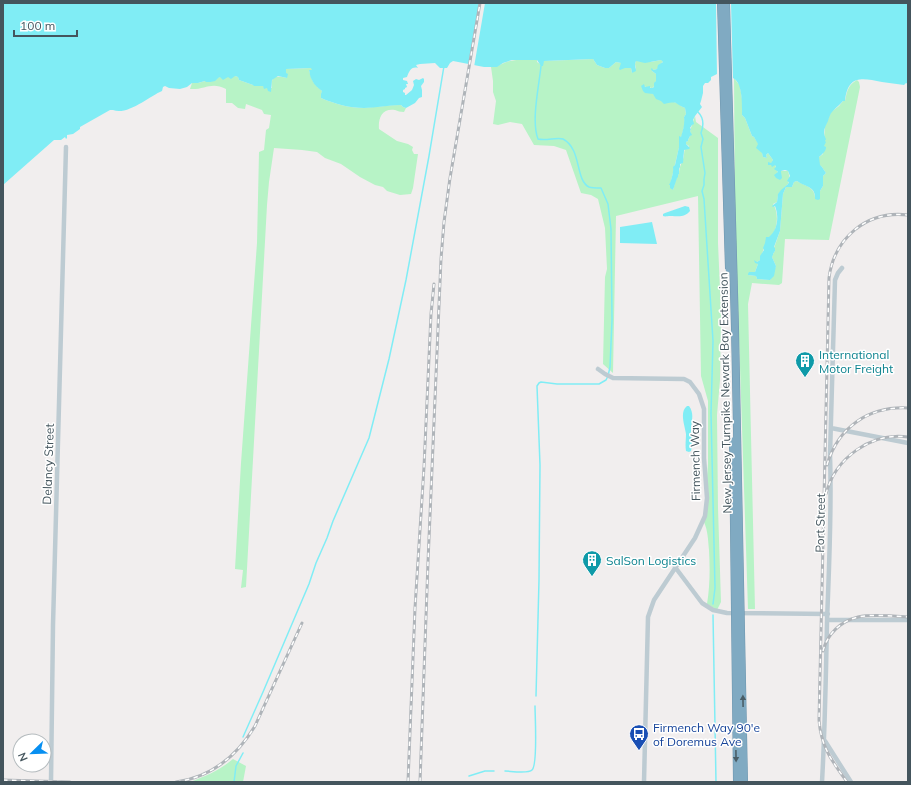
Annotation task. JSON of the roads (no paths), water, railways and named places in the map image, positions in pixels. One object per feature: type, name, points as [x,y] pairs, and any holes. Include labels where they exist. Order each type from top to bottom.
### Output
[{"type":"highway","name":"New Jersey Turnpike Newark Bay Extension","points":[[721,3],[732,410],[737,782]]},
{"type":"highway","name":"New Jersey Turnpike Newark Bay Extension","points":[[726,3],[736,366],[744,782]]},
{"type":"street","name":"Delancy Street","points":[[50,782],[66,147]]},
{"type":"street","name":"Port Street","points":[[822,782],[828,617],[835,280],[842,268]]},
{"type":"street","name":"Firmench Way","points":[[598,369],[613,378],[684,379],[690,382],[699,394],[704,410],[704,458],[707,498],[705,516],[695,538],[654,600],[648,617],[644,782]]},
{"type":"street","points":[[831,428],[908,443]]},
{"type":"street","points":[[675,568],[702,603],[713,610],[727,613],[908,620]]},
{"type":"street","points":[[824,740],[851,782]]},
{"type":"water","points":[[3,3],[908,3],[908,84],[906,83],[904,85],[862,79],[857,80],[849,86],[845,101],[843,101],[831,113],[824,130],[826,142],[824,146],[826,149],[819,157],[820,165],[826,173],[823,176],[823,186],[820,191],[820,199],[815,199],[812,189],[797,181],[794,182],[792,187],[786,187],[783,194],[780,231],[772,257],[776,266],[774,276],[770,280],[757,279],[756,276],[748,274],[749,272],[755,272],[758,264],[755,263],[754,260],[757,262],[760,260],[760,256],[764,250],[763,248],[766,237],[769,237],[772,234],[776,227],[777,214],[775,206],[772,206],[777,202],[778,194],[788,184],[789,182],[787,181],[790,176],[788,171],[785,170],[781,171],[782,178],[780,180],[776,178],[774,175],[778,172],[774,169],[776,167],[775,165],[772,167],[771,165],[768,165],[768,162],[771,163],[773,160],[768,153],[766,155],[767,158],[763,157],[762,153],[756,148],[758,144],[752,136],[745,118],[742,115],[739,84],[730,76],[717,74],[711,77],[711,80],[703,86],[700,104],[702,107],[695,116],[693,120],[694,124],[690,128],[692,135],[686,144],[690,148],[684,150],[683,163],[680,164],[679,174],[673,190],[669,185],[679,147],[679,136],[681,137],[684,127],[684,117],[686,114],[685,108],[676,103],[664,104],[656,99],[653,94],[645,93],[641,86],[644,84],[645,87],[654,87],[656,74],[651,69],[657,69],[658,65],[663,62],[661,60],[645,63],[636,61],[636,71],[632,73],[631,68],[620,70],[621,63],[616,62],[609,68],[605,68],[597,65],[593,59],[544,61],[543,66],[541,66],[537,60],[512,60],[497,67],[484,67],[453,61],[447,68],[440,68],[435,63],[416,65],[418,68],[412,69],[407,77],[403,78],[403,80],[407,81],[408,84],[406,84],[407,87],[403,90],[403,92],[406,95],[412,90],[414,85],[413,81],[423,78],[424,82],[421,86],[422,97],[406,108],[401,105],[392,105],[358,108],[337,104],[321,98],[322,91],[315,85],[310,77],[309,70],[312,70],[311,68],[286,69],[286,73],[288,74],[287,78],[278,76],[272,80],[271,92],[268,91],[267,88],[264,89],[263,86],[254,86],[239,80],[238,77],[235,76],[231,79],[228,77],[223,80],[220,77],[213,82],[205,81],[192,83],[187,87],[180,89],[165,86],[163,87],[162,91],[138,105],[125,110],[110,110],[80,127],[80,129],[73,134],[67,135],[66,139],[65,137],[61,140],[54,140],[3,185]]},
{"type":"water","points":[[685,206],[689,207],[690,211],[686,215],[663,216],[665,213]]},
{"type":"water","points":[[652,222],[657,244],[620,243],[620,227]]},
{"type":"water","points":[[687,406],[691,409],[692,415],[692,446],[691,451],[689,452],[686,451],[686,434],[683,415],[683,412]]},
{"type":"waterway","points":[[243,737],[309,584],[333,521],[369,438],[389,359],[406,280],[444,66]]},
{"type":"waterway","points":[[536,696],[540,465],[537,386],[541,382],[557,384],[599,384],[606,380],[610,367],[612,320],[611,229],[608,204],[601,188],[589,187],[585,183],[576,157],[569,144],[563,139],[538,139],[535,113],[541,66]]},
{"type":"waterway","points":[[698,112],[703,122],[701,133],[703,139],[701,147],[705,173],[702,191],[704,199],[713,341],[711,413],[715,588],[713,604]]},
{"type":"waterway","points":[[713,615],[716,782]]},
{"type":"waterway","points":[[505,771],[527,772],[532,770],[534,766],[536,750],[535,706]]},
{"type":"waterway","points":[[234,782],[236,766],[243,753]]},
{"type":"waterway","points":[[469,776],[485,771],[494,771]]},
{"type":"railway","points":[[420,782],[441,259],[450,178],[480,3]]},
{"type":"railway","points":[[847,782],[828,753],[822,738],[819,720],[829,278],[832,264],[838,251],[845,239],[855,230],[866,222],[879,217],[908,215]]},
{"type":"railway","points":[[408,782],[415,608],[424,467],[431,314],[434,284]]},
{"type":"railway","points":[[827,465],[839,440],[847,430],[857,422],[868,415],[880,411],[894,408],[908,408]]},
{"type":"railway","points":[[826,494],[837,469],[856,450],[868,443],[881,439],[908,437]]},
{"type":"railway","points":[[823,651],[831,634],[841,625],[852,619],[869,616],[908,617]]},
{"type":"railway","points":[[176,782],[189,779],[212,770],[231,756],[248,737],[255,726],[302,623]]},
{"type":"railway","points":[[3,780],[70,782]]},
{"type":"place","name":"International Motor Freight","points":[[805,378]]},
{"type":"place","name":"SalSon Logistics","points":[[592,577]]},
{"type":"place","name":"Firmench Way 90'e of Doremus Ave","points":[[639,751]]}]
